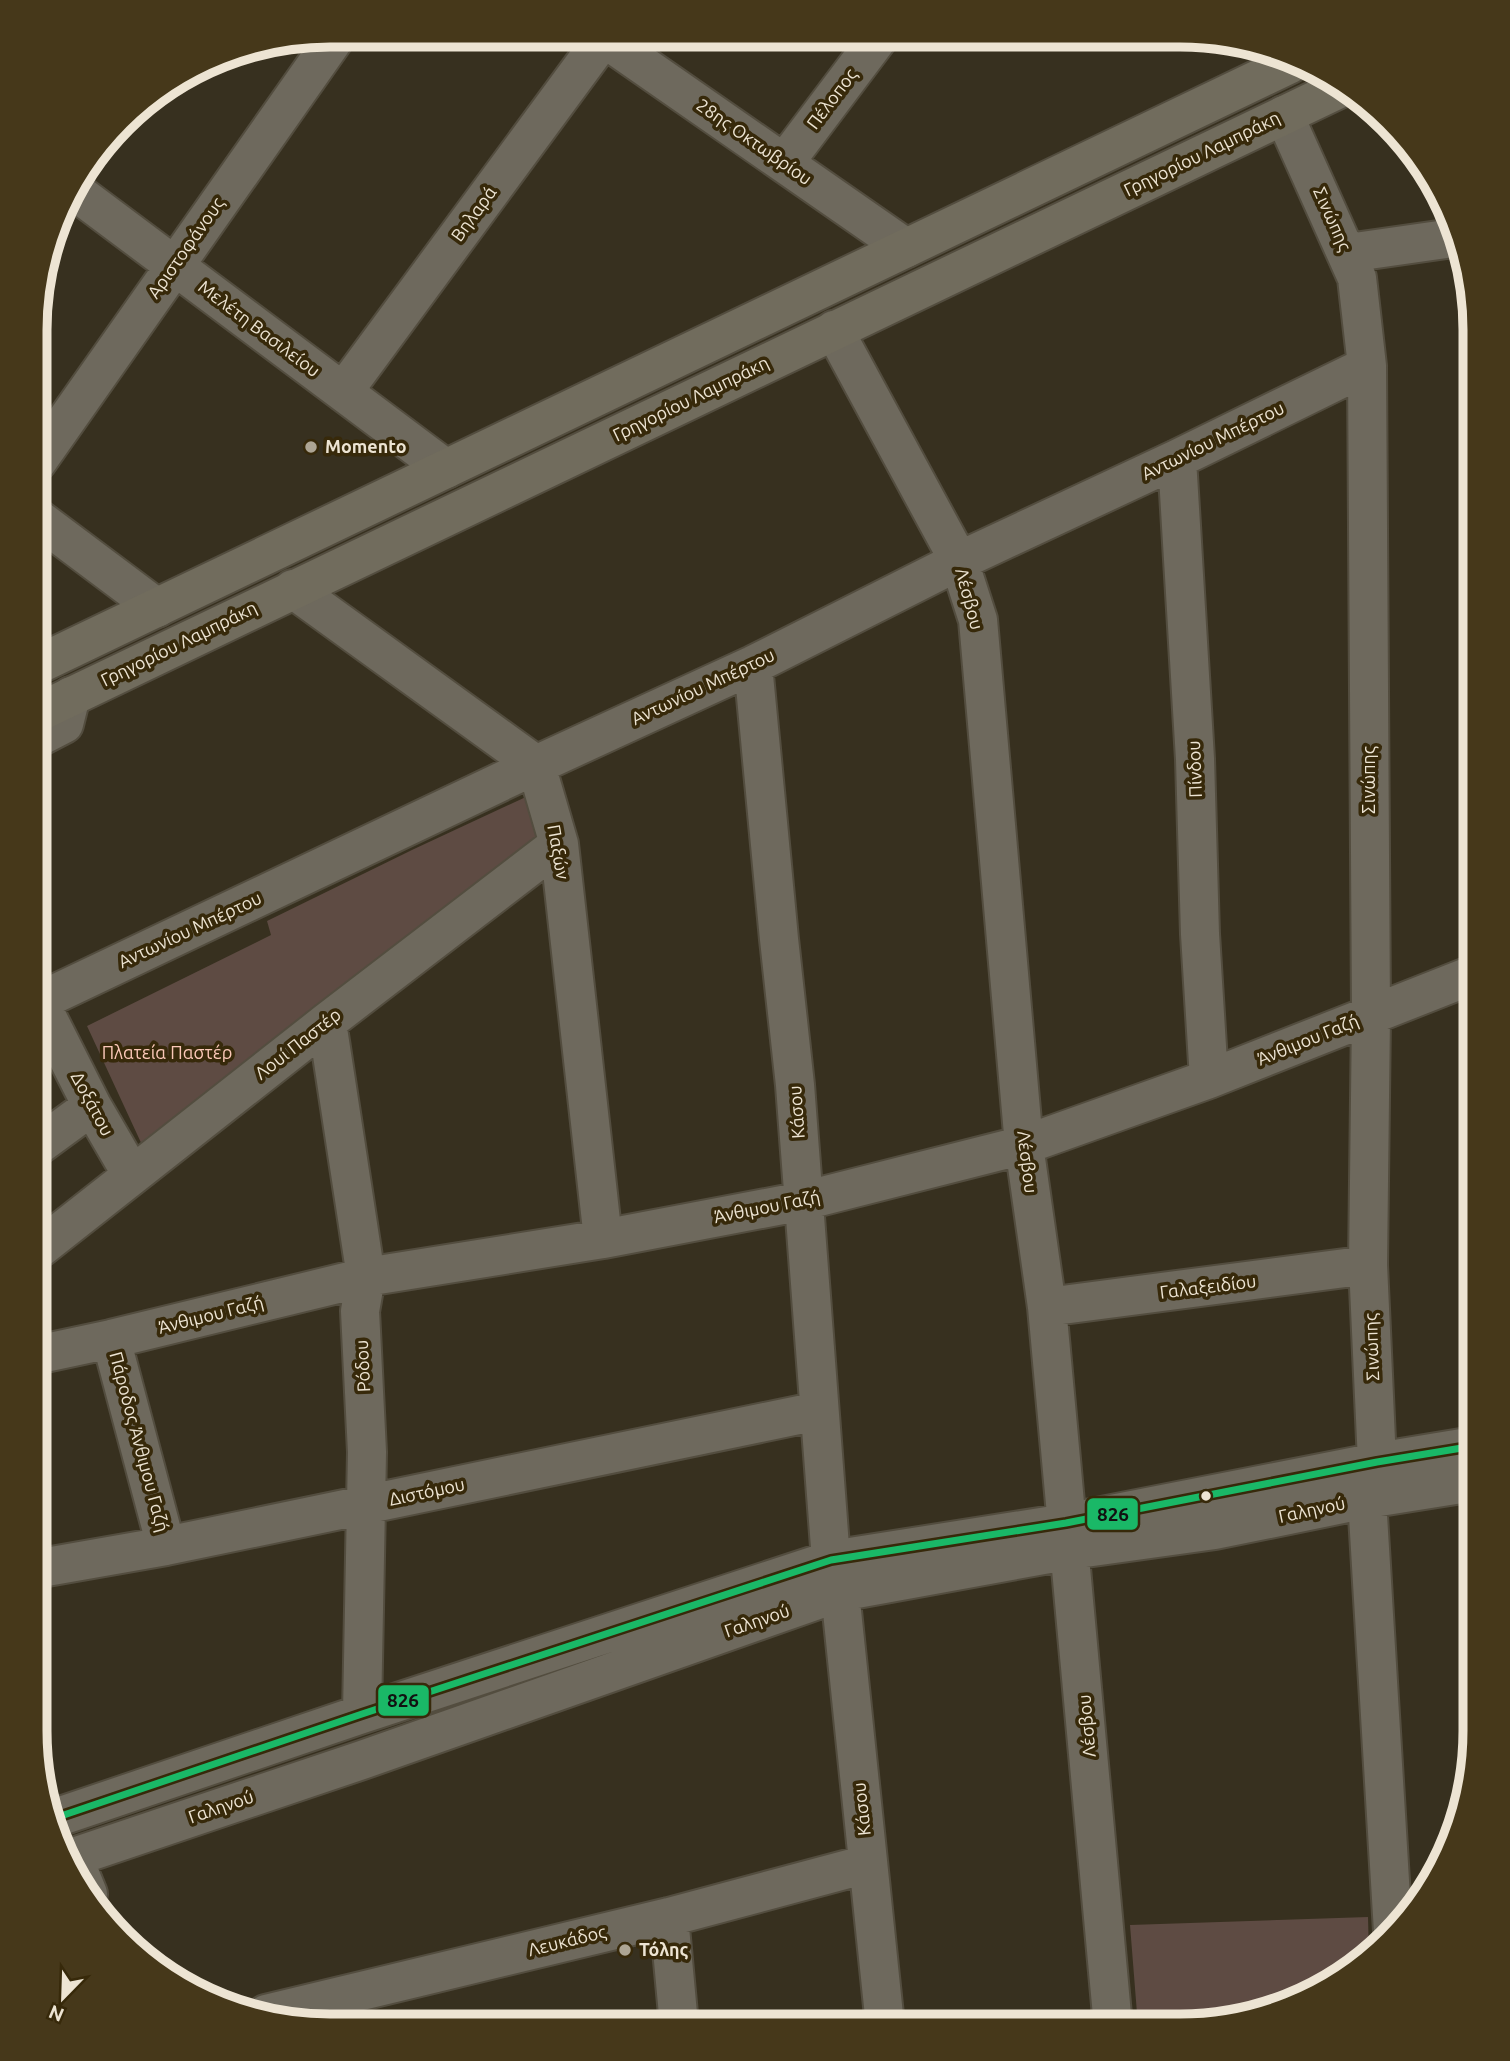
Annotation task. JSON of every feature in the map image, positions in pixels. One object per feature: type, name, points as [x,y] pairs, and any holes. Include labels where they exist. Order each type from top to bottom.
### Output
[{"type":"main road","points":[[47,660],[1281,66]]},
{"type":"main road","name":"Γρηγορίου Λαμπράκη","points":[[47,708],[1332,92]]},
{"type":"street","name":"Αριστοφάνους","points":[[47,447],[328,47]]},
{"type":"street","name":"Βηλαρά","points":[[343,392],[596,47]]},
{"type":"street","name":"28ης Οκτωβρίου","points":[[620,47],[906,248]]},
{"type":"street","name":"Πέλοπος","points":[[785,162],[871,47]]},
{"type":"street","name":"Σινώπης","points":[[1284,115],[1357,278],[1367,366],[1371,1015],[1368,1265],[1377,1462]]},
{"type":"street","name":"Μελέτη Βασιλείου","points":[[81,196],[446,469]]},
{"type":"street","points":[[1348,253],[1448,239]]},
{"type":"street","name":"Λέσβου","points":[[834,330],[959,561],[978,621],[1024,1145],[1047,1307],[1112,2014]]},
{"type":"street","name":"Αντωνίου Μπέρτου","points":[[47,995],[753,665],[959,561],[1367,366]]},
{"type":"street","name":"Πίνδου","points":[[1177,459],[1195,759],[1200,934],[1209,1079]]},
{"type":"street","points":[[47,526],[157,608]]},
{"type":"street","points":[[293,589],[537,765]]},
{"type":"street","name":"Κάσου","points":[[753,665],[795,1085],[818,1411],[884,2014]]},
{"type":"street","points":[[47,733],[64,724],[71,696]]},
{"type":"street","name":"Παξών","points":[[537,765],[559,844],[603,1239]]},
{"type":"street","name":"Λουί Παστέρ","points":[[47,1242],[559,844]]},
{"type":"street","name":"Άνθιμου Γαζή","points":[[47,1353],[366,1277],[603,1239],[803,1201],[1024,1145],[1209,1079],[1463,979]]},
{"type":"street","name":"Δοξάτου","points":[[47,1019],[132,1175]]},
{"type":"street","name":"Ρόδου","points":[[327,1022],[366,1277],[360,1311],[367,1452],[362,1714]]},
{"type":"street","points":[[47,1139],[92,1106]]},
{"type":"street","name":"Γαλαξειδίου","points":[[1047,1307],[1368,1265]]},
{"type":"street","name":"Πάροδος Άνθιμου Γαζή","points":[[111,1339],[166,1546]]},
{"type":"street","name":"Διστόμου","points":[[47,1567],[166,1546],[818,1411]]},
{"type":"street","name":"Γαληνού","points":[[60,1816],[362,1714],[835,1576],[1069,1536],[1377,1462],[1463,1448]]},
{"type":"street","name":"Γαληνού","points":[[1069,1536],[1215,1530],[1367,1499],[1463,1484]]},
{"type":"street","points":[[1367,1499],[1392,1917]]},
{"type":"street","name":"Γαληνού","points":[[76,1857],[362,1760],[835,1576]]},
{"type":"street","name":"Λευκάδος","points":[[284,2010],[669,1917],[867,1864]]},
{"type":"street","points":[[669,1917],[678,2014]]},
{"type":"green space","name":"Πλατεία Παστέρ","points":[[528,796],[546,843],[143,1147],[87,1026],[271,935],[267,921]]},
{"type":"green space","points":[[1368,1917],[1369,1941],[1321,1976],[1271,1999],[1217,2011],[1137,2014],[1130,1925]]},
{"type":"transit line","name":"826","points":[[60,1816],[831,1560],[1066,1523],[1463,1448]]},
{"type":"place","name":"Momento","points":[[311,447]]},
{"type":"place","name":"Τόλης","points":[[625,1950]]}]
